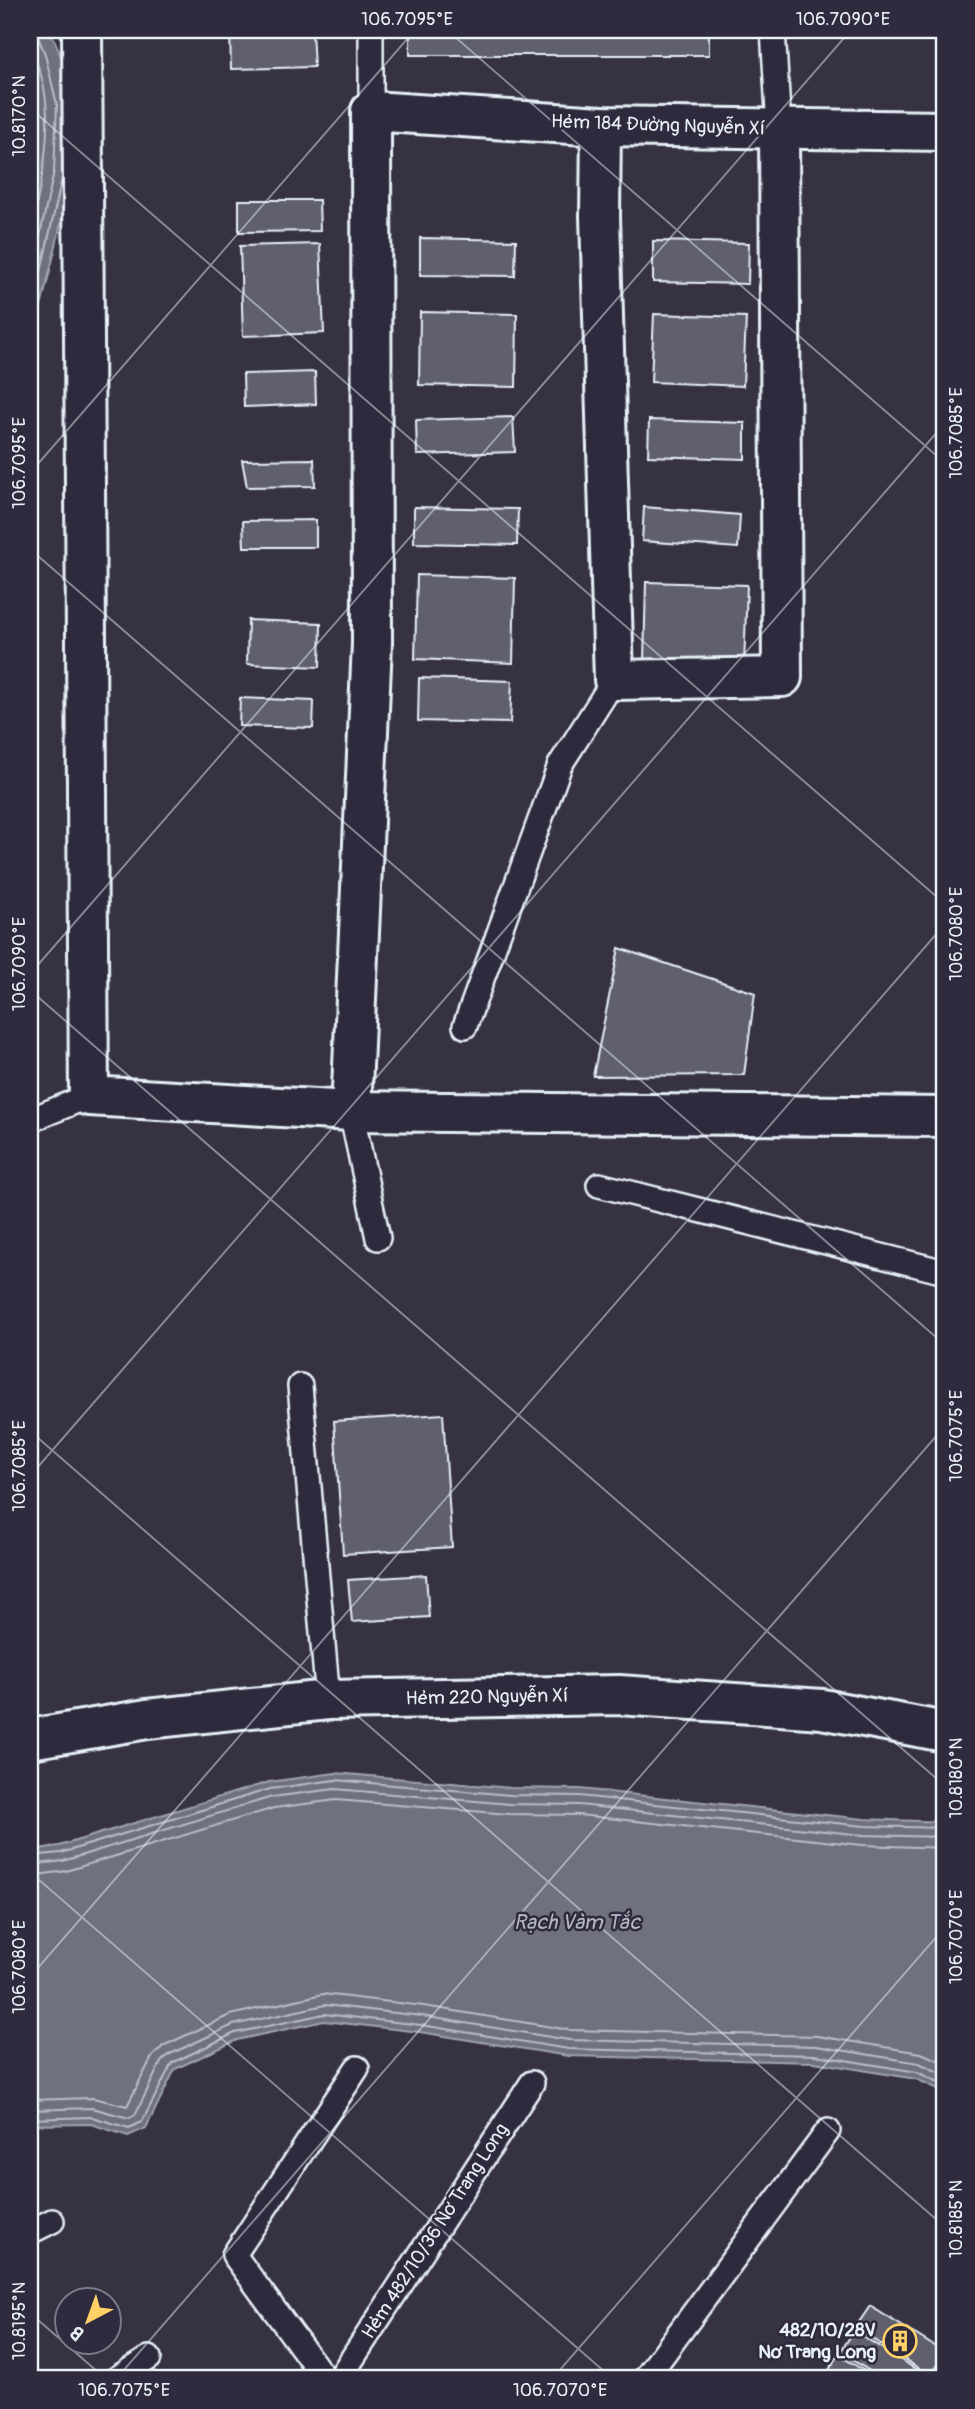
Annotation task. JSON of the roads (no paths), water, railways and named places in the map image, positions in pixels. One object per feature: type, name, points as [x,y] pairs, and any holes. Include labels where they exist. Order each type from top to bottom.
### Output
[{"type":"street","points":[[82,30],[89,1096],[351,1111],[945,1117]]},
{"type":"street","points":[[351,1111],[372,643],[371,111]]},
{"type":"street","name":"Hẻm 184 Đường Nguyễn Xí","points":[[371,111],[601,126],[945,131]]},
{"type":"street","points":[[601,126],[600,216],[614,680],[782,677],[779,128]]},
{"type":"street","name":"Hẻm 220 Nguyễn Xí","points":[[30,1739],[147,1719],[328,1700],[620,1695],[822,1709],[945,1732]]},
{"type":"lane","points":[[371,30],[371,111]]},
{"type":"lane","points":[[773,30],[779,128]]},
{"type":"lane","points":[[465,1026],[560,765],[614,680]]},
{"type":"lane","points":[[30,1120],[89,1096]]},
{"type":"lane","points":[[351,1111],[378,1238]]},
{"type":"lane","points":[[599,1185],[945,1272]]},
{"type":"lane","points":[[300,1386],[328,1700]]},
{"type":"lane","points":[[325,2379],[234,2255],[357,2068]]},
{"type":"lane","name":"Hẻm 482/10/36 Nơ Trang Long","points":[[339,2379],[532,2083]]},
{"type":"lane","points":[[645,2379],[828,2131]]},
{"type":"lane","points":[[30,2232],[52,2221]]},
{"type":"lane","points":[[116,2379],[149,2358]]},
{"type":"water","points":[[30,30],[49,30],[64,66],[71,105],[71,146],[59,232],[30,352]]},
{"type":"water","name":"Rạch Vàm Tắc","points":[[335,1773],[511,1788],[580,1789],[864,1819],[945,1822],[945,2092],[916,2079],[814,2062],[568,2056],[420,2032],[324,2021],[237,2040],[175,2069],[146,2128],[128,2136],[91,2124],[30,2125],[30,1850],[59,1846],[269,1782]]},
{"type":"place","name":"482/10/28V Nơ Trang Long","points":[[900,2341]]}]
